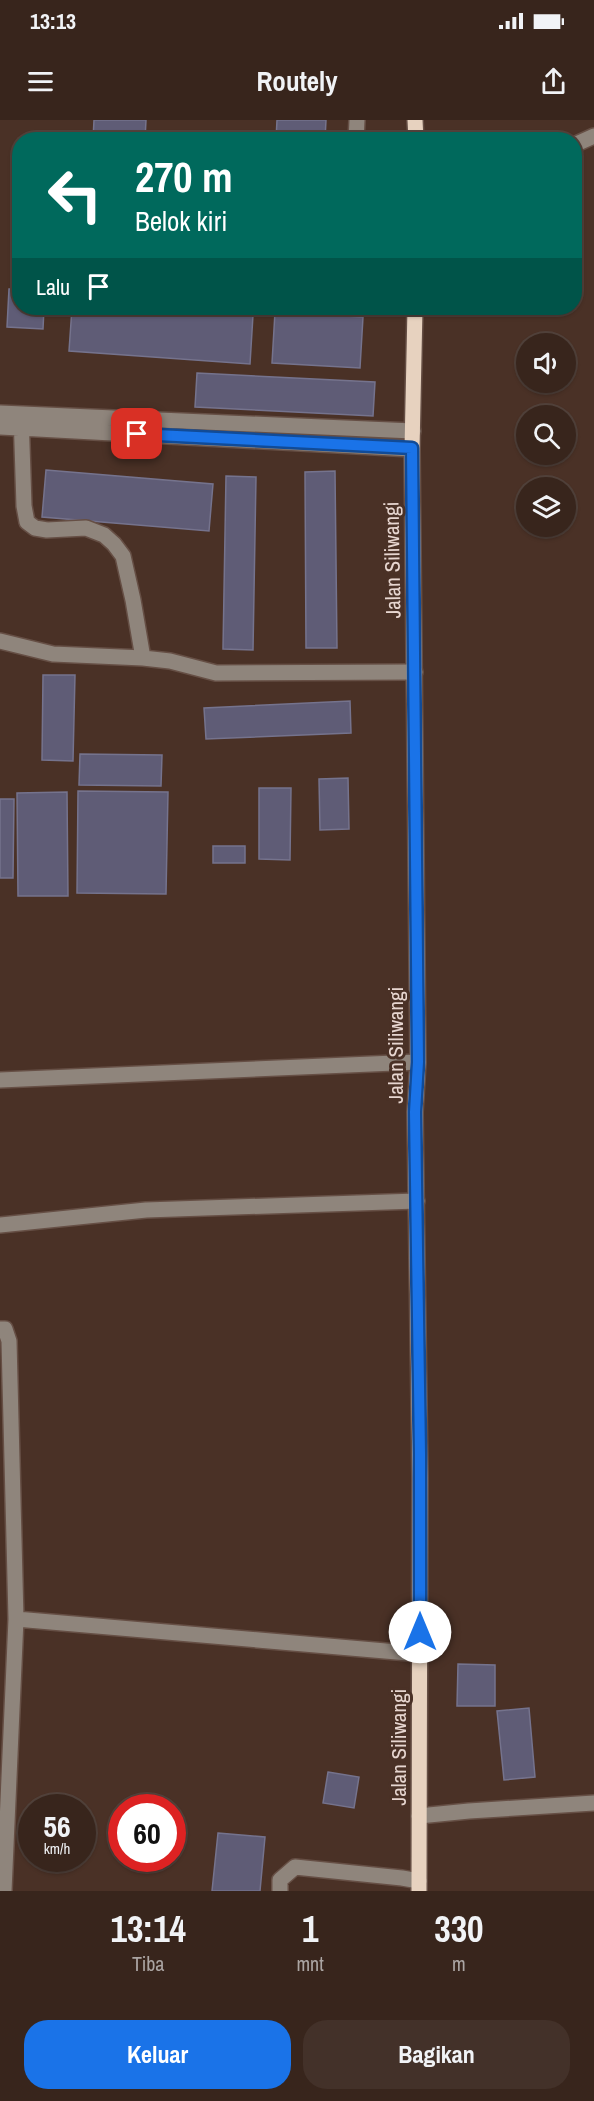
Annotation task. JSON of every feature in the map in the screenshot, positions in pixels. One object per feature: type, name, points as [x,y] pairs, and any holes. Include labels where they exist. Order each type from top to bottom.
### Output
[{"type":"main road","name":"Jalan Siliwangi","points":[[415,315],[412,448],[418,1062],[415,1112],[420,1477],[419,1886]]},
{"type":"street","points":[[0,413],[21,421],[412,448]]},
{"type":"street","points":[[21,421],[24,506],[27,522],[35,528],[47,530],[86,528],[104,535],[114,544],[123,556],[143,658]]},
{"type":"street","points":[[0,427],[21,421],[413,431]]},
{"type":"street","points":[[0,641],[53,654],[171,661],[216,673],[415,672]]},
{"type":"street","points":[[0,1080],[418,1062]]},
{"type":"street","points":[[0,1225],[146,1210],[417,1201]]},
{"type":"street","points":[[0,1329],[5,1329],[9,1341],[16,1619],[4,1891]]},
{"type":"street","points":[[16,1619],[420,1654]]},
{"type":"street","points":[[419,1816],[594,1803]]},
{"type":"street","points":[[280,1891],[280,1880],[295,1867],[402,1878],[419,1886]]},
{"type":"building","points":[[94,120],[146,120],[145,132],[93,132]]},
{"type":"building","points":[[277,120],[326,120],[325,132],[276,132]]},
{"type":"building","points":[[9,289],[12,289],[12,315],[44,315],[43,329],[7,327]]},
{"type":"building","points":[[72,315],[253,315],[250,364],[69,351]]},
{"type":"building","points":[[275,315],[363,317],[360,368],[272,363]]},
{"type":"building","points":[[197,373],[375,382],[373,416],[195,407]]},
{"type":"building","points":[[46,470],[213,484],[209,531],[42,517]]},
{"type":"building","points":[[335,471],[337,648],[306,648],[305,472]]},
{"type":"building","points":[[226,476],[256,477],[253,650],[223,649]]},
{"type":"building","points":[[43,675],[75,675],[73,761],[42,760]]},
{"type":"building","points":[[350,701],[351,733],[206,739],[204,708]]},
{"type":"building","points":[[80,754],[162,755],[161,786],[79,785]]},
{"type":"building","points":[[348,778],[349,829],[320,830],[319,779]]},
{"type":"building","points":[[259,788],[291,788],[290,860],[259,859]]},
{"type":"building","points":[[78,791],[168,792],[166,894],[77,893]]},
{"type":"building","points":[[67,792],[68,896],[18,896],[17,793]]},
{"type":"building","points":[[0,799],[14,799],[13,878],[0,878]]},
{"type":"building","points":[[213,846],[245,846],[245,863],[213,863]]},
{"type":"building","points":[[458,1664],[495,1665],[495,1706],[457,1706]]},
{"type":"building","points":[[529,1708],[535,1777],[504,1780],[497,1711]]},
{"type":"building","points":[[328,1772],[359,1777],[354,1808],[323,1803]]},
{"type":"building","points":[[218,1833],[265,1837],[260,1891],[212,1891]]},
{"type":"route","points":[[137,434],[412,448],[418,1062],[415,1112],[420,1632]]}]
